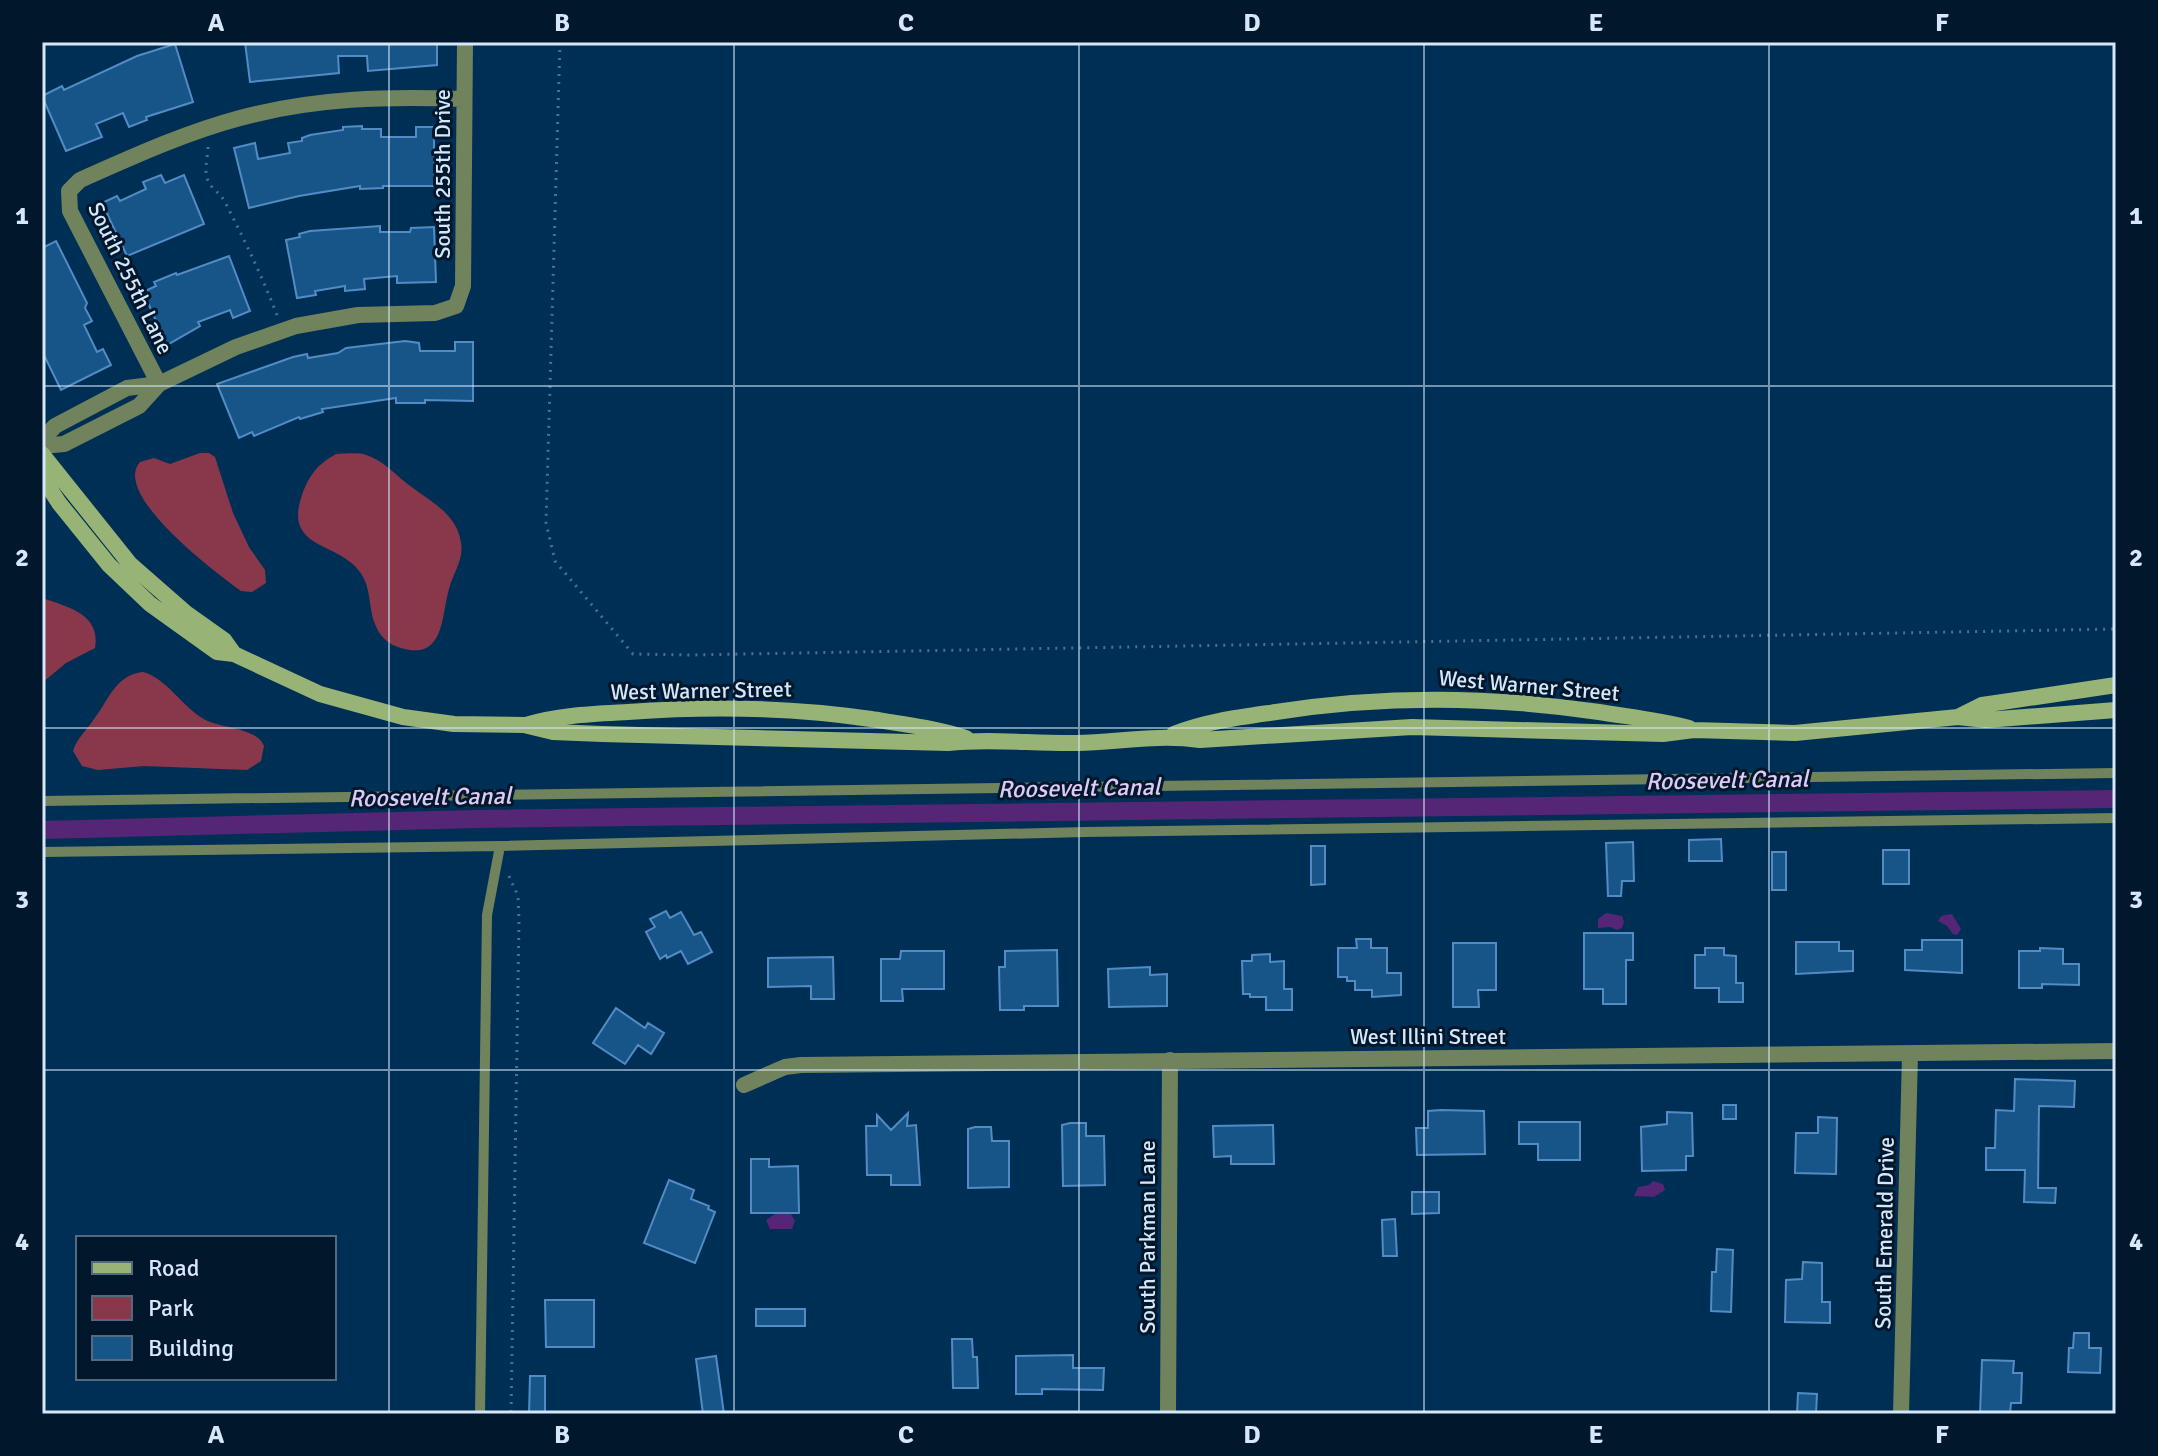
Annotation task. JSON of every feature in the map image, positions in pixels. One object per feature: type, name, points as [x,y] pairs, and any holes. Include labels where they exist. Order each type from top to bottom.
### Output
[{"type":"street","name":"South 255th Drive","points":[[159,384],[236,347],[296,326],[370,314],[435,313],[456,306],[463,286],[465,42]]},
{"type":"street","name":"South 255th Lane","points":[[159,384],[70,211],[69,191],[80,180],[150,149],[242,117],[337,100],[387,97],[464,99]]},
{"type":"street","points":[[42,443],[55,426],[127,388],[159,384]]},
{"type":"street","name":"West Warner Street","points":[[42,454],[130,564],[177,606],[224,640],[234,654]]},
{"type":"street","name":"West Warner Street","points":[[42,469],[46,483],[74,524],[129,585],[170,620],[217,652],[234,654],[320,694],[378,711],[454,724],[524,725],[553,732],[602,734],[948,743],[971,740],[1079,743],[1171,736],[1200,740],[1412,727],[1663,734],[1694,730],[1795,733],[1958,717],[1986,720],[2116,710]]},
{"type":"street","name":"West Warner Street","points":[[1958,717],[1982,705],[2116,685]]},
{"type":"street","name":"West Warner Street","points":[[1171,736],[1198,725],[1249,716],[1339,703],[1411,698],[1528,703],[1660,720],[1694,730]]},
{"type":"street","name":"West Warner Street","points":[[524,725],[549,718],[580,715],[746,707],[903,723],[943,730],[971,740]]},
{"type":"street","name":"West Illini Street","points":[[744,1085],[791,1065],[2116,1051]]},
{"type":"street","name":"South Emerald Drive","points":[[1901,1414],[1910,1054]]},
{"type":"street","name":"South Parkman Lane","points":[[1168,1414],[1170,1060]]},
{"type":"lane","points":[[42,801],[2116,773]]},
{"type":"lane","points":[[42,852],[500,846],[1085,832],[2116,818]]},
{"type":"lane","points":[[480,1414],[487,915],[500,846]]},
{"type":"path","points":[[560,42],[546,523],[555,561],[633,654],[2116,629]]},
{"type":"path","points":[[207,141],[205,171],[209,183],[223,199],[250,248],[251,258],[267,285],[278,319]]},
{"type":"path","points":[[500,846],[518,896],[519,921],[511,1414]]},
{"type":"green space","points":[[200,453],[215,457],[233,513],[249,547],[265,570],[266,583],[252,592],[241,591],[190,551],[170,532],[140,493],[135,476],[140,462],[154,458],[170,464]]},
{"type":"green space","points":[[355,453],[372,457],[440,508],[454,523],[462,549],[460,561],[449,589],[438,634],[426,648],[401,648],[385,639],[375,624],[360,572],[350,562],[306,535],[300,526],[298,513],[308,482],[319,466],[336,454]]},
{"type":"green space","points":[[42,598],[80,614],[88,620],[96,636],[95,648],[66,663],[42,683]]},
{"type":"green space","points":[[143,672],[167,686],[209,722],[254,735],[264,746],[261,761],[247,770],[144,766],[98,770],[82,766],[73,751],[80,738],[119,683]]},
{"type":"shaded area","points":[[1606,913],[1622,916],[1622,928],[1598,928],[1598,919]]},
{"type":"shaded area","points":[[1952,914],[1961,929],[1957,935],[1938,921],[1941,916]]},
{"type":"shaded area","points":[[1653,1181],[1663,1184],[1665,1190],[1654,1197],[1634,1196],[1638,1187]]},
{"type":"shaded area","points":[[775,1214],[791,1214],[795,1221],[792,1229],[770,1229],[766,1220]]},
{"type":"building","points":[[245,42],[437,42],[437,65],[368,71],[367,56],[338,56],[339,73],[250,82]]},
{"type":"building","points":[[175,44],[193,102],[146,117],[147,120],[129,127],[123,113],[96,124],[102,137],[66,151],[42,96],[62,86],[64,90],[137,56]]},
{"type":"building","points":[[362,126],[362,129],[381,129],[381,137],[416,137],[416,127],[434,127],[434,186],[360,189],[360,186],[249,208],[234,148],[255,143],[258,159],[290,153],[288,143],[302,141],[310,135]]},
{"type":"building","points":[[161,175],[165,183],[184,175],[204,224],[127,256],[102,203],[117,196],[120,201],[146,189],[143,182]]},
{"type":"building","points":[[380,226],[380,232],[410,232],[411,228],[434,227],[436,282],[397,283],[397,276],[364,279],[365,289],[345,291],[345,286],[315,291],[316,295],[297,298],[286,240],[310,231]]},
{"type":"building","points":[[56,241],[87,303],[85,308],[92,321],[84,325],[97,352],[103,349],[111,365],[61,390],[42,351],[42,248]]},
{"type":"building","points":[[229,256],[250,311],[233,318],[230,310],[198,322],[200,326],[167,345],[143,292],[156,286],[154,282]]},
{"type":"building","points":[[405,341],[419,343],[420,351],[455,351],[455,342],[473,342],[473,401],[396,403],[396,398],[322,409],[323,412],[299,417],[254,436],[252,432],[239,438],[217,384],[293,357],[307,354],[308,358],[338,353],[346,348]]},
{"type":"building","points":[[1721,839],[1722,861],[1689,861],[1689,840]]},
{"type":"building","points":[[1633,842],[1634,881],[1622,881],[1621,896],[1608,896],[1606,843]]},
{"type":"building","points":[[1311,846],[1325,846],[1325,884],[1311,885]]},
{"type":"building","points":[[1883,850],[1909,850],[1909,884],[1883,884]]},
{"type":"building","points":[[1772,852],[1786,852],[1786,890],[1772,890]]},
{"type":"building","points":[[666,911],[670,918],[681,912],[694,935],[701,932],[712,952],[688,964],[681,951],[660,959],[646,932],[655,927],[650,919]]},
{"type":"building","points":[[1584,933],[1633,933],[1633,960],[1626,960],[1626,1004],[1603,1004],[1603,989],[1584,989]]},
{"type":"building","points":[[1356,939],[1371,939],[1371,948],[1387,948],[1387,973],[1401,973],[1401,995],[1372,997],[1372,990],[1355,990],[1355,981],[1338,977],[1338,948],[1357,948]]},
{"type":"building","points":[[1922,940],[1962,940],[1962,973],[1905,970],[1905,950],[1922,950]]},
{"type":"building","points":[[1796,942],[1839,942],[1839,951],[1853,951],[1853,971],[1796,974]]},
{"type":"building","points":[[1453,943],[1496,943],[1496,990],[1478,990],[1479,1007],[1453,1007]]},
{"type":"building","points":[[1705,948],[1724,948],[1724,955],[1736,956],[1736,983],[1743,983],[1743,1002],[1719,1002],[1719,988],[1695,988],[1695,955],[1705,955]]},
{"type":"building","points":[[2040,948],[2063,949],[2063,964],[2079,964],[2079,985],[2042,984],[2042,988],[2019,988],[2019,951],[2040,951]]},
{"type":"building","points":[[1057,950],[1058,1006],[1000,1010],[999,967],[1005,967],[1005,951]]},
{"type":"building","points":[[901,951],[944,951],[944,989],[902,989],[903,1001],[881,1001],[881,959],[900,959]]},
{"type":"building","points":[[1270,954],[1270,962],[1284,961],[1284,989],[1292,989],[1292,1010],[1266,1010],[1266,997],[1243,994],[1242,961],[1252,961],[1252,955]]},
{"type":"building","points":[[833,957],[834,999],[811,999],[811,986],[768,987],[768,958]]},
{"type":"building","points":[[1150,967],[1150,975],[1167,974],[1167,1006],[1109,1007],[1108,969]]},
{"type":"building","points":[[616,1008],[645,1028],[648,1023],[664,1033],[651,1054],[638,1045],[625,1064],[593,1043]]},
{"type":"building","points":[[2015,1079],[2075,1081],[2074,1107],[2039,1106],[2038,1188],[2056,1188],[2055,1203],[2024,1202],[2025,1170],[1986,1170],[1986,1148],[1995,1148],[1996,1110],[2014,1111]]},
{"type":"building","points":[[1723,1105],[1736,1105],[1736,1119],[1723,1119]]},
{"type":"building","points":[[1428,1111],[1484,1111],[1485,1154],[1417,1155],[1416,1128],[1428,1128]]},
{"type":"building","points":[[1667,1112],[1692,1113],[1693,1156],[1686,1156],[1686,1170],[1642,1171],[1641,1127],[1667,1124]]},
{"type":"building","points":[[908,1113],[907,1126],[916,1125],[920,1185],[891,1185],[891,1175],[867,1175],[866,1126],[877,1126],[877,1115],[891,1130]]},
{"type":"building","points":[[1818,1117],[1837,1118],[1836,1174],[1795,1173],[1796,1133],[1818,1133]]},
{"type":"building","points":[[1519,1122],[1580,1122],[1580,1160],[1538,1160],[1538,1144],[1519,1144]]},
{"type":"building","points":[[1086,1123],[1086,1136],[1104,1136],[1105,1185],[1063,1186],[1062,1125]]},
{"type":"building","points":[[1273,1125],[1274,1164],[1231,1164],[1231,1156],[1214,1157],[1213,1126]]},
{"type":"building","points":[[991,1127],[992,1141],[1009,1141],[1009,1187],[968,1188],[968,1129]]},
{"type":"building","points":[[751,1159],[769,1159],[769,1167],[798,1166],[799,1213],[751,1213]]},
{"type":"building","points":[[669,1180],[694,1190],[691,1199],[709,1206],[708,1209],[715,1212],[695,1263],[644,1243]]},
{"type":"building","points":[[1412,1192],[1439,1192],[1439,1213],[1412,1214]]},
{"type":"building","points":[[1395,1219],[1397,1256],[1383,1256],[1382,1220]]},
{"type":"building","points":[[1717,1249],[1733,1250],[1731,1312],[1711,1311],[1712,1272],[1716,1272]]},
{"type":"building","points":[[1803,1262],[1822,1263],[1822,1302],[1830,1302],[1830,1323],[1785,1322],[1786,1280],[1802,1279]]},
{"type":"building","points":[[545,1300],[594,1300],[594,1347],[546,1347]]},
{"type":"building","points":[[756,1309],[805,1309],[805,1326],[756,1326]]},
{"type":"building","points":[[2074,1333],[2089,1333],[2089,1348],[2101,1348],[2100,1373],[2068,1372],[2069,1348],[2073,1348]]},
{"type":"building","points":[[952,1339],[972,1339],[973,1357],[977,1357],[978,1388],[953,1388]]},
{"type":"building","points":[[1073,1355],[1073,1368],[1104,1368],[1103,1390],[1042,1389],[1042,1394],[1016,1394],[1016,1356]]},
{"type":"building","points":[[716,1356],[724,1414],[703,1414],[696,1359]]},
{"type":"building","points":[[1982,1360],[2014,1361],[2013,1373],[2022,1373],[2021,1403],[2011,1403],[2010,1414],[1980,1414]]},
{"type":"building","points":[[530,1376],[545,1376],[545,1414],[529,1414]]},
{"type":"building","points":[[1798,1393],[1817,1394],[1816,1414],[1797,1414]]},
{"type":"waterway","name":"Roosevelt Canal","points":[[42,830],[476,819],[2116,799]]}]
